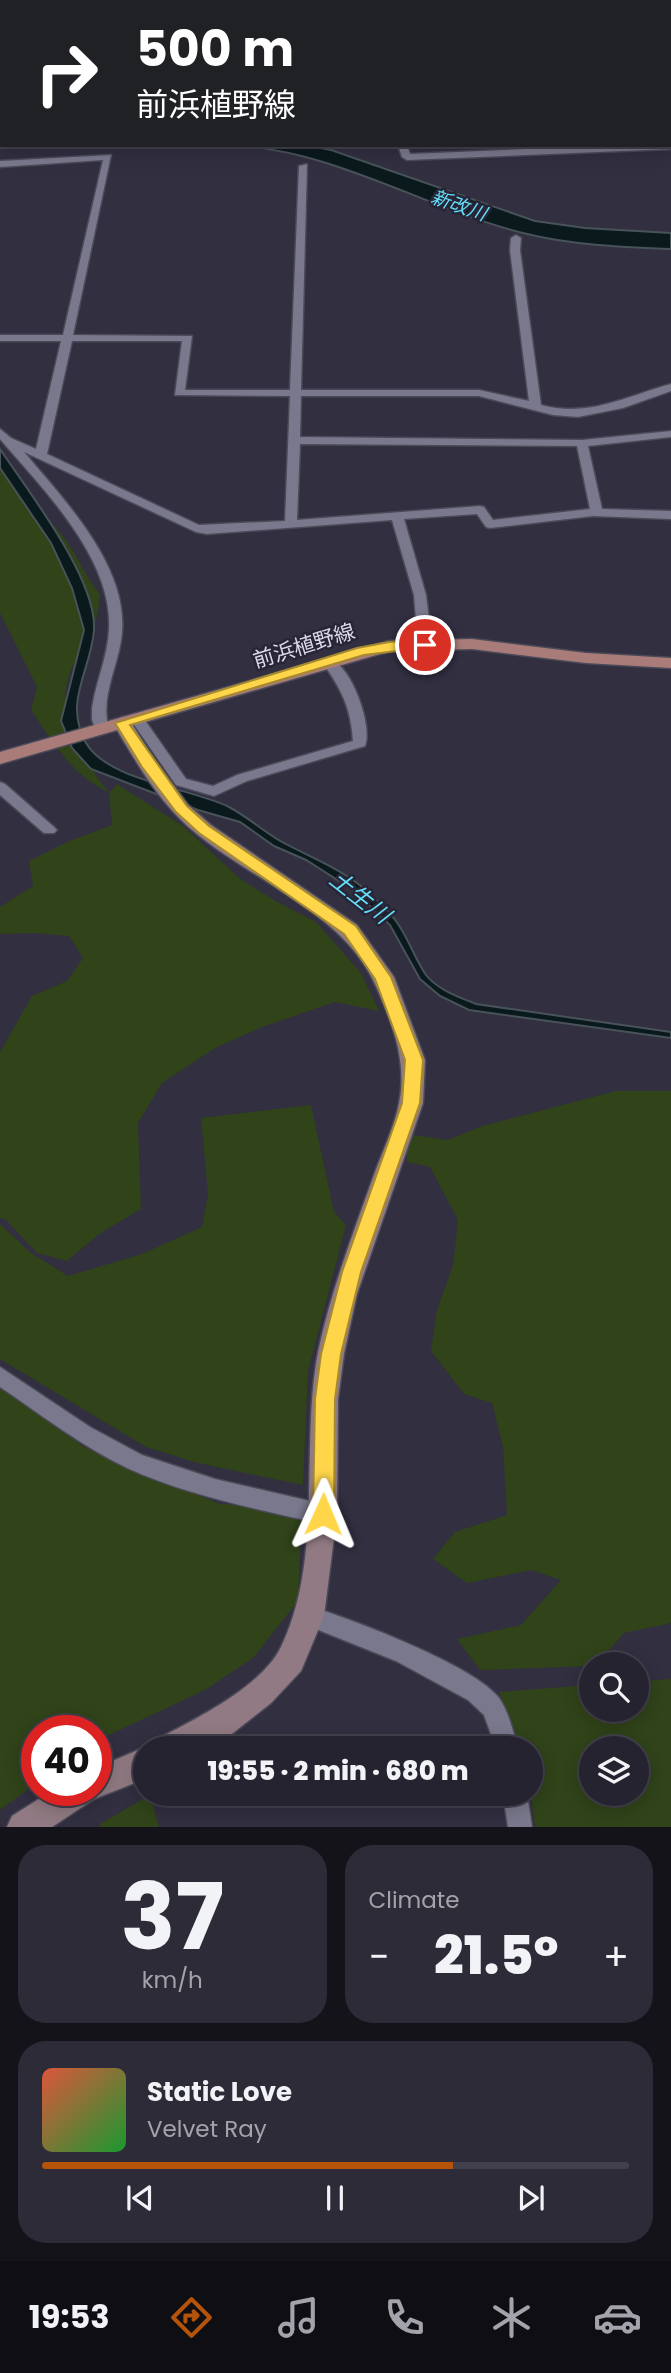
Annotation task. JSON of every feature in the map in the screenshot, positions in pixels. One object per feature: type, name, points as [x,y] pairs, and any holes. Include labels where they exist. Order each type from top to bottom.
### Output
[{"type":"main road","name":"前浜植野線","points":[[0,758],[389,646],[472,644],[586,658],[671,663]]},
{"type":"street","points":[[403,147],[407,157],[626,147]]},
{"type":"street","points":[[0,164],[36,156],[108,156],[41,455]]},
{"type":"street","points":[[291,523],[304,166]]},
{"type":"street","points":[[516,238],[515,250],[536,405]]},
{"type":"street","points":[[0,338],[188,338],[179,393],[501,394],[573,413],[623,403],[671,387]]},
{"type":"street","points":[[295,440],[582,443],[671,434]]},
{"type":"street","points":[[4,436],[196,528],[480,510],[490,524],[597,512],[671,515]]},
{"type":"street","points":[[4,436],[105,570],[113,591],[116,632],[98,715],[181,782],[214,791],[242,778],[360,743],[358,712],[347,684],[328,662]]},
{"type":"street","points":[[582,443],[597,512]]},
{"type":"street","points":[[397,515],[426,630],[425,645]]},
{"type":"street","points":[[113,726],[147,764],[181,809],[204,830],[350,930],[383,977],[414,1060],[411,1103],[344,1294],[331,1354],[325,1399],[323,1514],[309,1616],[290,1661],[260,1693],[222,1722],[195,1736]]},
{"type":"street","points":[[2,790],[49,830]]},
{"type":"street","points":[[0,1376],[113,1451],[150,1466],[241,1495],[323,1514]]},
{"type":"street","points":[[309,1616],[338,1624],[470,1689],[490,1705],[502,1736]]},
{"type":"street","points":[[112,1777],[133,1768]]},
{"type":"street","points":[[23,1827],[56,1806]]},
{"type":"street","points":[[517,1806],[520,1827]]},
{"type":"green space","points":[[0,470],[60,533],[100,594],[95,622],[74,664],[67,682],[65,699],[67,716],[79,748],[109,793],[74,767],[31,710],[37,687],[0,613]]},
{"type":"green space","points":[[117,784],[183,826],[239,878],[316,922],[361,973],[379,1011],[335,1002],[262,1027],[215,1048],[162,1083],[138,1123],[141,1209],[99,1234],[67,1261],[37,1253],[5,1219],[0,1218],[0,1052],[32,996],[67,981],[83,958],[69,936],[0,934],[0,907],[33,886],[29,861],[67,842],[112,825],[109,793]]},
{"type":"green space","points":[[616,1091],[671,1091],[671,1623],[624,1633],[607,1652],[579,1652],[579,1666],[480,1670],[457,1639],[521,1625],[561,1580],[531,1570],[467,1583],[433,1559],[455,1532],[507,1515],[503,1447],[492,1403],[464,1394],[431,1351],[437,1310],[453,1265],[458,1220],[430,1167],[407,1162],[407,1151],[413,1135],[448,1140],[482,1126]]},
{"type":"green space","points":[[311,1105],[334,1212],[346,1225],[308,1371],[303,1485],[198,1463],[146,1447],[0,1359],[0,1224],[31,1253],[68,1276],[142,1254],[202,1227],[208,1194],[201,1118]]},
{"type":"green space","points":[[0,1384],[84,1447],[220,1504],[302,1506],[298,1601],[253,1658],[205,1690],[112,1734],[112,1715],[21,1715],[21,1795],[0,1810]]},
{"type":"green space","points":[[671,1679],[671,1827],[535,1827],[532,1806],[543,1806],[543,1736],[516,1736],[499,1692],[579,1686],[579,1722],[649,1722],[649,1680]]},
{"type":"green space","points":[[133,1805],[153,1806],[159,1827],[100,1827],[100,1824]]},
{"type":"water","name":"新改川","points":[[247,147],[315,147],[331,150],[535,221],[585,228],[671,233],[671,249],[578,243],[523,233],[340,168],[266,149]]},
{"type":"water","points":[[0,449],[59,536],[85,586],[92,609],[94,630],[80,686],[77,713],[86,743],[97,756],[131,775],[229,807],[282,842],[352,879],[390,914],[402,930],[426,975],[449,992],[476,1004],[671,1032],[671,1038],[469,1010],[440,996],[420,979],[390,925],[353,890],[306,860],[274,846],[240,822],[198,810],[91,769],[72,748],[61,721],[84,630],[72,588],[51,543],[0,468]]},
{"type":"route","points":[[323,1514],[325,1399],[331,1354],[351,1272],[411,1103],[414,1060],[383,977],[350,930],[204,830],[181,809],[147,764],[122,723],[362,651],[389,646],[425,645]]},
{"type":"water label","name":"土生川","points":[[360,897]]}]
